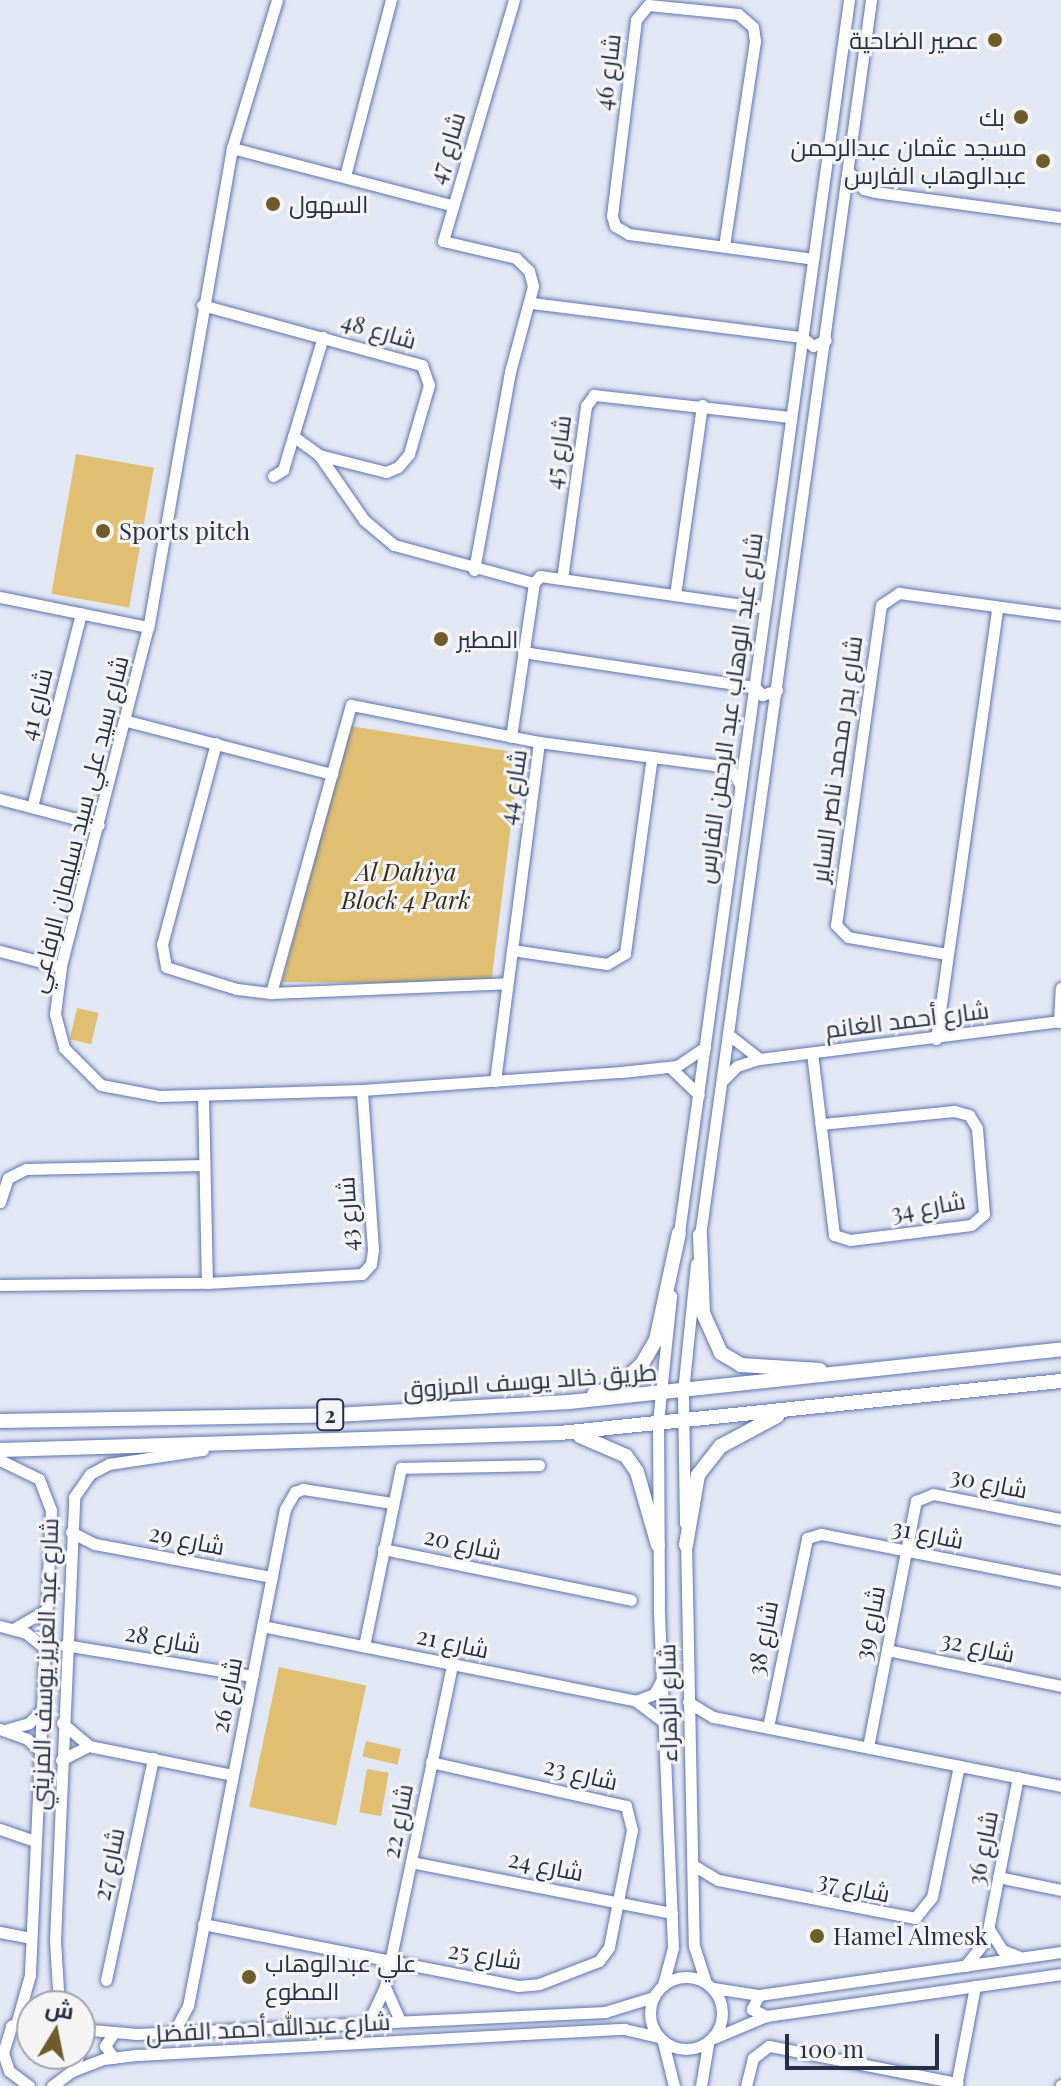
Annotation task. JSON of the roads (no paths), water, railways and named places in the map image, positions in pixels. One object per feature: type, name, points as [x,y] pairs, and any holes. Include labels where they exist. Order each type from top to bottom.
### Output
[{"type":"main road","points":[[569,1402],[619,1386],[642,1364],[656,1340],[679,1233]]},
{"type":"main road","points":[[700,1235],[703,1313],[721,1353],[741,1365],[775,1371],[924,1368]]},
{"type":"main road","name":"طريق خالد يوسف المرزوق","points":[[0,1421],[319,1416],[569,1402],[924,1368],[1061,1349]]},
{"type":"main road","name":"2","points":[[0,1450],[230,1447],[560,1433],[1058,1382]]},
{"type":"main road","points":[[686,1545],[698,1475],[721,1446],[750,1427],[791,1411]]},
{"type":"main road","points":[[560,1433],[595,1438],[626,1456],[637,1472],[658,1545]]},
{"type":"street","name":"شارع سيد علي سيد سليمان الرفاعي","points":[[277,0],[232,148],[202,305],[148,627],[127,721],[61,967],[57,1031],[86,1075],[117,1091],[203,1095],[362,1090],[670,1067],[689,1061],[705,1047]]},
{"type":"street","points":[[345,176],[391,0]]},
{"type":"street","name":"شارع 47","points":[[232,148],[451,205],[514,0]]},
{"type":"street","name":"شارع عبد الوهاب عبد الرحمن الفارس","points":[[658,1422],[679,1233],[849,0]]},
{"type":"street","name":"شارع عبد الوهاب عبد الرحمن الفارس","points":[[682,1420],[700,1235],[845,210],[871,0]]},
{"type":"street","name":"شارع 46","points":[[724,246],[753,27],[738,14],[648,5],[636,20],[612,221],[629,234],[813,259]]},
{"type":"street","points":[[849,172],[864,189],[875,192],[1061,217]]},
{"type":"street","points":[[845,210],[863,194],[875,192]]},
{"type":"street","points":[[451,205],[443,241],[516,258],[529,271],[532,303],[510,372],[474,570]]},
{"type":"street","points":[[532,303],[802,337],[813,346],[826,340]]},
{"type":"street","name":"شارع 48","points":[[202,305],[417,361],[429,385],[409,454],[392,471],[319,455]]},
{"type":"street","name":"شارع 48","points":[[273,476],[282,474],[323,337]]},
{"type":"street","points":[[799,361],[811,354],[823,363]]},
{"type":"street","name":"شارع 45","points":[[562,579],[590,398],[606,393],[791,417]]},
{"type":"street","points":[[675,595],[702,405]]},
{"type":"street","name":"شارع 48","points":[[293,436],[319,455],[376,533],[414,554],[534,583]]},
{"type":"street","points":[[511,737],[534,583],[540,576],[764,608]]},
{"type":"street","name":"شارع بدر محمد ناصر الساير","points":[[947,954],[848,937],[839,931],[835,916],[881,605],[899,593],[1061,615]]},
{"type":"street","points":[[0,597],[148,627]]},
{"type":"street","points":[[936,1039],[997,608]]},
{"type":"street","name":"شارع 41","points":[[32,807],[81,613]]},
{"type":"street","points":[[523,652],[755,687],[768,696],[777,690]]},
{"type":"street","points":[[271,993],[351,705],[539,742]]},
{"type":"street","points":[[751,718],[765,709],[774,719]]},
{"type":"street","points":[[127,721],[332,774]]},
{"type":"street","name":"شارع 44","points":[[495,1081],[539,742],[721,766]]},
{"type":"street","points":[[216,743],[162,944],[162,962],[172,971],[237,989],[271,993],[507,983]]},
{"type":"street","points":[[721,766],[745,754]]},
{"type":"street","points":[[512,950],[607,964],[625,953],[652,757]]},
{"type":"street","points":[[721,766],[734,773],[741,787]]},
{"type":"street","points":[[0,799],[99,825]]},
{"type":"street","points":[[0,951],[61,967]]},
{"type":"street","points":[[1060,1021],[1061,988]]},
{"type":"street","name":"شارع أحمد الغانم","points":[[722,1082],[737,1066],[759,1059],[1060,1021]]},
{"type":"street","points":[[729,1035],[759,1059]]},
{"type":"street","name":"شارع 34","points":[[812,1053],[834,1235],[850,1240],[971,1225],[984,1214],[977,1128],[969,1115],[954,1111],[821,1124]]},
{"type":"street","points":[[670,1067],[699,1095]]},
{"type":"street","name":"شارع 43","points":[[0,1285],[207,1283],[353,1277],[366,1271],[373,1249],[362,1090]]},
{"type":"street","points":[[203,1095],[207,1283]]},
{"type":"street","points":[[691,1151],[698,1158],[711,1155]]},
{"type":"street","points":[[0,1202],[8,1178],[26,1169],[204,1165]]},
{"type":"street","points":[[688,1173],[701,1171],[708,1177]]},
{"type":"street","name":"شارع الزهراء","points":[[682,1420],[697,1963],[709,1985]]},
{"type":"street","name":"شارع الزهراء","points":[[658,1422],[658,1545],[673,1947],[663,1985]]},
{"type":"street","name":"شارع عبد العزيز يوسف المزيني","points":[[58,1990],[55,1940],[62,1723],[74,1497],[90,1474],[109,1464],[230,1447]]},
{"type":"street","name":"شارع عبد العزيز يوسف المزيني","points":[[0,1460],[31,1472],[45,1491],[51,1510],[28,1990],[9,2025],[3,2053],[10,2075]]},
{"type":"street","points":[[364,1646],[398,1473],[408,1464],[539,1465]]},
{"type":"street","name":"شارع 26","points":[[174,2032],[188,2006],[285,1509],[295,1492],[316,1488],[391,1503]]},
{"type":"street","name":"شارع 30","points":[[913,1507],[933,1494],[1061,1519]]},
{"type":"street","name":"شارع 39","points":[[868,1747],[913,1507]]},
{"type":"street","name":"شارع 29","points":[[71,1532],[95,1544],[272,1577]]},
{"type":"street","name":"شارع 31","points":[[800,1556],[803,1542],[821,1534],[1061,1581]]},
{"type":"street","name":"شارع 29","points":[[70,1551],[95,1544]]},
{"type":"street","name":"شارع 20","points":[[383,1549],[631,1600]]},
{"type":"street","name":"شارع 38","points":[[768,1727],[800,1556]]},
{"type":"street","points":[[46,1595],[59,1586],[67,1595]]},
{"type":"street","points":[[14,1628],[45,1611]]},
{"type":"street","points":[[0,1626],[14,1628],[43,1647]]},
{"type":"street","name":"شارع 21","points":[[262,1626],[636,1701],[665,1723]]},
{"type":"street","name":"شارع 28","points":[[65,1645],[252,1676]]},
{"type":"street","name":"شارع 32","points":[[887,1650],[1061,1686]]},
{"type":"street","name":"شارع 22","points":[[369,2021],[385,1986],[452,1665]]},
{"type":"street","points":[[42,1673],[53,1680],[64,1673]]},
{"type":"street","points":[[636,1701],[654,1694],[663,1677]]},
{"type":"street","points":[[2,1729],[29,1723],[51,1694],[63,1700]]},
{"type":"street","points":[[688,1702],[713,1717],[1061,1786]]},
{"type":"street","points":[[689,1734],[713,1717]]},
{"type":"street","points":[[62,1723],[89,1746],[233,1775]]},
{"type":"street","points":[[2,1729],[38,1749]]},
{"type":"street","points":[[61,1760],[89,1746]]},
{"type":"street","name":"شارع 27","points":[[106,1980],[153,1758]]},
{"type":"street","name":"شارع 23","points":[[431,1762],[626,1806],[632,1830],[609,1947]]},
{"type":"street","name":"شارع 37","points":[[693,1865],[718,1880],[915,1918],[932,1897],[959,1766]]},
{"type":"street","name":"شارع 36","points":[[963,1967],[981,1951],[988,1928],[1018,1777]]},
{"type":"street","points":[[668,1796],[680,1803],[691,1795]]},
{"type":"street","points":[[669,1828],[680,1819],[692,1826]]},
{"type":"street","points":[[16,1832],[35,1824]]},
{"type":"street","points":[[0,1829],[16,1832],[34,1841]]},
{"type":"street","name":"شارع 24","points":[[411,1862],[672,1913]]},
{"type":"street","points":[[998,1877],[1061,1890]]},
{"type":"street","points":[[694,1896],[718,1880]]},
{"type":"street","name":"شارع 25","points":[[203,1924],[518,1986],[578,1971],[599,1961],[609,1947]]},
{"type":"street","points":[[988,1928],[1002,1950],[1028,1956]]},
{"type":"street","points":[[0,1932],[30,1938]]},
{"type":"street","points":[[674,2086],[661,2039],[650,2021],[654,1997],[663,1985],[678,1978],[759,1995],[1061,1952]]},
{"type":"street","points":[[661,2039],[687,2050],[766,2016],[1061,1974]]},
{"type":"street","points":[[880,1978],[874,1991],[886,2000]]},
{"type":"street","points":[[849,1983],[860,1992],[852,2004]]},
{"type":"street","points":[[701,2086],[711,2041],[723,2017],[709,1985]]},
{"type":"street","points":[[385,1986],[400,2020]]},
{"type":"street","points":[[746,2086],[753,2058],[769,2046],[956,2085],[975,1986]]},
{"type":"street","points":[[759,1995],[752,2009],[766,2016]]},
{"type":"street","name":"شارع عبدالله أحمد الفضل","points":[[96,2031],[113,2034],[174,2032],[605,2012],[654,1997]]},
{"type":"street","points":[[188,2006],[205,2030]]},
{"type":"street","points":[[605,2012],[612,2018],[607,2030]]},
{"type":"street","points":[[508,2016],[504,2025],[512,2036]]},
{"type":"street","points":[[476,2018],[483,2027],[479,2039]]},
{"type":"street","name":"شارع عبدالله أحمد الفضل","points":[[72,2071],[114,2058],[607,2030],[661,2039]]},
{"type":"street","points":[[113,2034],[105,2046],[114,2058]]},
{"type":"street","points":[[57,2085],[72,2071]]},
{"type":"street","points":[[10,2075],[29,2086]]},
{"type":"place","name":"عصير الضاحية","points":[[995,40]]},
{"type":"place","name":"بك","points":[[1021,117]]},
{"type":"place","name":"مسجد عثمان عبدالرحمن عبدالوهاب الفارس","points":[[1043,161]]},
{"type":"place","name":"السهول","points":[[273,204]]},
{"type":"place","name":"Sports pitch","points":[[103,531]]},
{"type":"place","name":"المطير","points":[[441,639]]},
{"type":"place","name":"Hamel Almesk","points":[[817,1936]]},
{"type":"place","name":"علي عبدالوهاب المطوع","points":[[249,1977]]},
{"type":"park label","name":"Al Dahiya Block 4 Park","points":[[406,886]]}]
